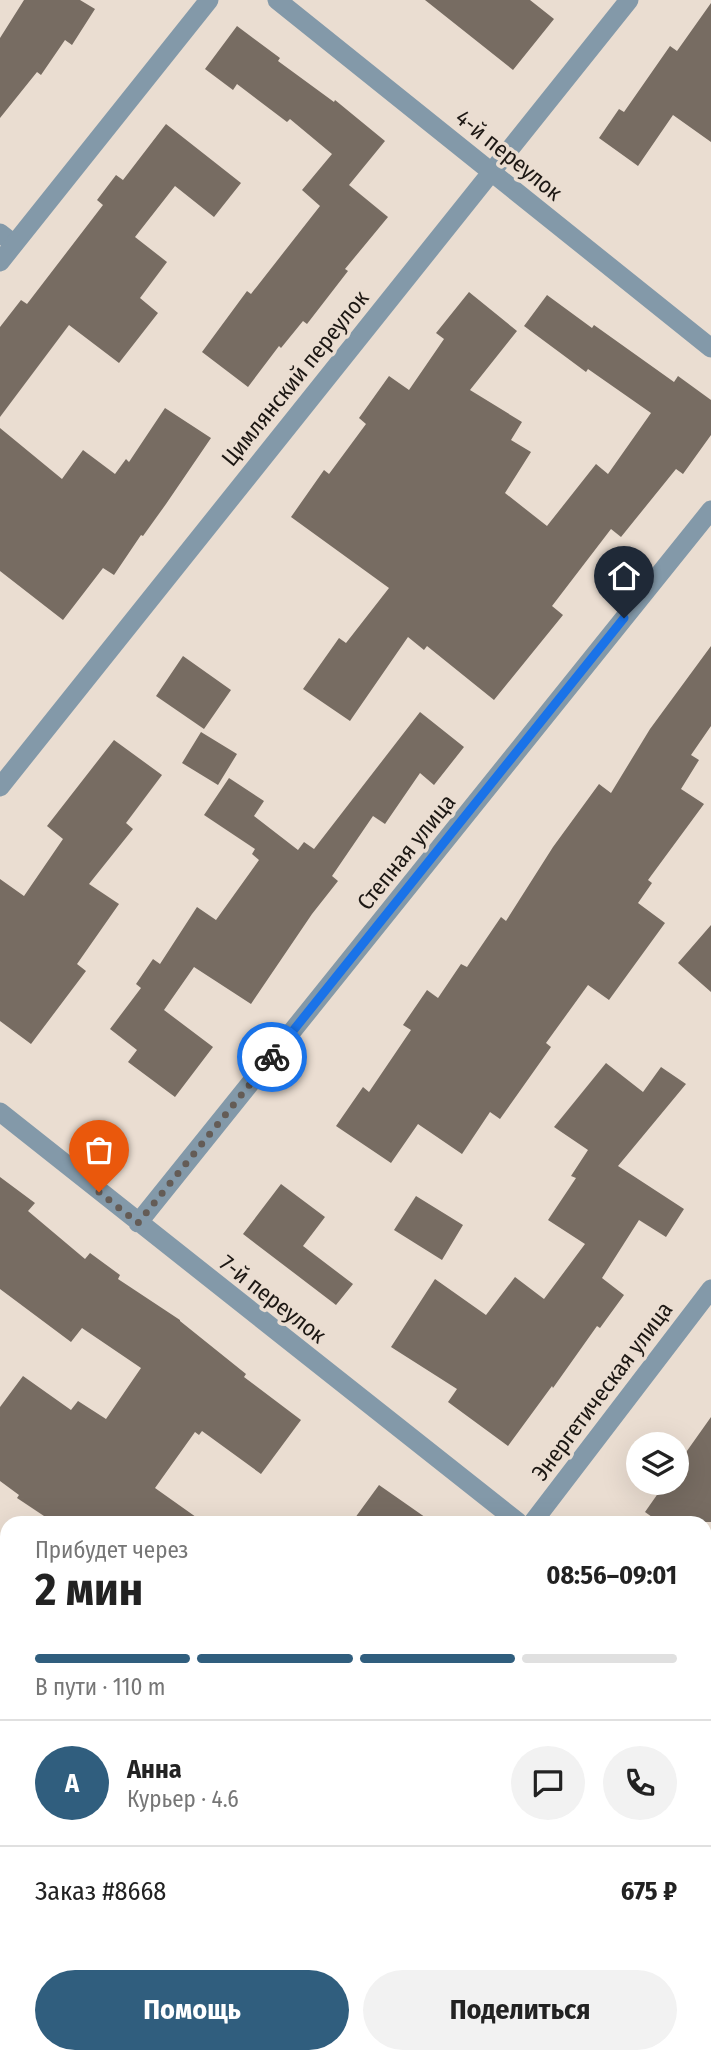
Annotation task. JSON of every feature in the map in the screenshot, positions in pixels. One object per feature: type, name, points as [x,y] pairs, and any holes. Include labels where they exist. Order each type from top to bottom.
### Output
[{"type":"street","points":[[0,262],[7,239],[209,0]]},
{"type":"street","name":"4-й переулок","points":[[277,0],[711,348]]},
{"type":"street","name":"Цимлянский переулок","points":[[0,787],[629,0]]},
{"type":"street","name":"Степная улица","points":[[138,1223],[711,510]]},
{"type":"street","name":"7-й переулок","points":[[0,1112],[510,1516]]},
{"type":"street","name":"Энергетическая улица","points":[[538,1516],[711,1289]]},
{"type":"building","points":[[24,0],[80,0],[95,9],[72,45],[65,40],[41,75],[37,72],[0,118],[0,38]]},
{"type":"building","points":[[425,0],[530,0],[554,19],[513,70]]},
{"type":"building","points":[[711,3],[711,142],[673,115],[638,166],[599,138],[619,109],[624,112],[670,46],[677,51]]},
{"type":"building","points":[[237,26],[280,58],[278,61],[334,102],[335,100],[385,141],[349,185],[388,217],[345,269],[348,271],[307,324],[303,321],[281,348],[279,346],[248,387],[202,352],[247,291],[251,294],[320,206],[302,190],[332,154],[290,119],[287,122],[237,84],[233,90],[205,69]]},
{"type":"building","points":[[166,124],[241,183],[214,217],[175,186],[135,237],[167,262],[140,298],[158,313],[119,363],[69,325],[0,417],[0,327],[21,300],[27,304],[103,205],[97,200],[116,175],[123,180]]},
{"type":"building","points":[[469,292],[517,331],[470,390],[522,422],[511,440],[531,452],[505,493],[547,526],[596,464],[608,474],[651,413],[588,369],[586,372],[524,326],[547,295],[674,382],[678,376],[711,400],[711,435],[683,474],[676,469],[621,537],[611,529],[552,606],[563,615],[494,700],[427,646],[424,650],[408,637],[350,721],[303,689],[339,638],[346,643],[389,588],[291,517],[324,470],[329,474],[366,424],[359,418],[389,376],[409,390],[444,339],[436,333]]},
{"type":"building","points":[[165,408],[211,438],[114,575],[103,568],[63,620],[0,571],[0,428],[62,479],[83,450],[115,474],[126,459],[129,462]]},
{"type":"building","points":[[711,646],[711,726],[691,755],[699,760],[681,789],[704,804],[648,880],[652,883],[638,903],[665,923],[609,1000],[588,985],[546,1043],[551,1047],[500,1119],[490,1112],[462,1154],[418,1124],[391,1163],[336,1126],[363,1087],[369,1092],[411,1030],[403,1025],[427,990],[438,998],[461,964],[467,967],[501,917],[506,921],[553,847],[599,784],[611,793],[650,729]]},
{"type":"building","points":[[183,656],[231,690],[204,729],[156,696]]},
{"type":"building","points":[[420,712],[464,747],[434,785],[420,773],[385,824],[373,816],[332,876],[338,881],[312,914],[251,1004],[194,967],[164,1010],[213,1047],[175,1097],[128,1062],[137,1050],[110,1029],[141,988],[136,984],[153,959],[160,964],[197,907],[216,920],[259,860],[252,854],[255,849],[204,815],[229,778],[264,801],[254,816],[298,850],[304,842],[314,849]]},
{"type":"building","points":[[201,732],[237,754],[218,785],[182,763]]},
{"type":"building","points":[[114,740],[162,775],[126,823],[133,829],[89,884],[119,904],[77,964],[86,971],[31,1044],[0,1021],[0,879],[24,896],[63,839],[47,826]]},
{"type":"building","points":[[711,925],[711,992],[678,963]]},
{"type":"building","points":[[606,1063],[643,1092],[661,1067],[686,1084],[618,1166],[684,1209],[666,1237],[639,1220],[602,1278],[624,1295],[600,1328],[597,1326],[508,1446],[448,1402],[457,1389],[391,1347],[435,1279],[486,1315],[515,1277],[544,1299],[585,1244],[548,1220],[576,1178],[571,1176],[588,1150],[554,1127]]},
{"type":"building","points":[[0,1177],[35,1203],[28,1211],[85,1259],[90,1253],[120,1275],[118,1279],[180,1320],[246,1374],[244,1377],[301,1420],[261,1474],[202,1431],[199,1435],[195,1432],[155,1488],[195,1516],[44,1516],[17,1498],[19,1495],[0,1481],[0,1407],[23,1376],[71,1410],[78,1401],[106,1419],[141,1368],[82,1328],[71,1342],[0,1289]]},
{"type":"building","points":[[281,1184],[325,1217],[303,1246],[353,1284],[336,1305],[243,1234]]},
{"type":"building","points":[[416,1196],[463,1225],[442,1260],[394,1230]]},
{"type":"building","points":[[711,1417],[711,1516],[651,1516],[645,1512],[657,1495],[689,1495],[689,1448]]},
{"type":"building","points":[[379,1485],[423,1516],[356,1516]]},
{"type":"way so far","points":[[99,1192],[138,1223],[272,1057]]},
{"type":"route","points":[[272,1057],[624,618]]}]
